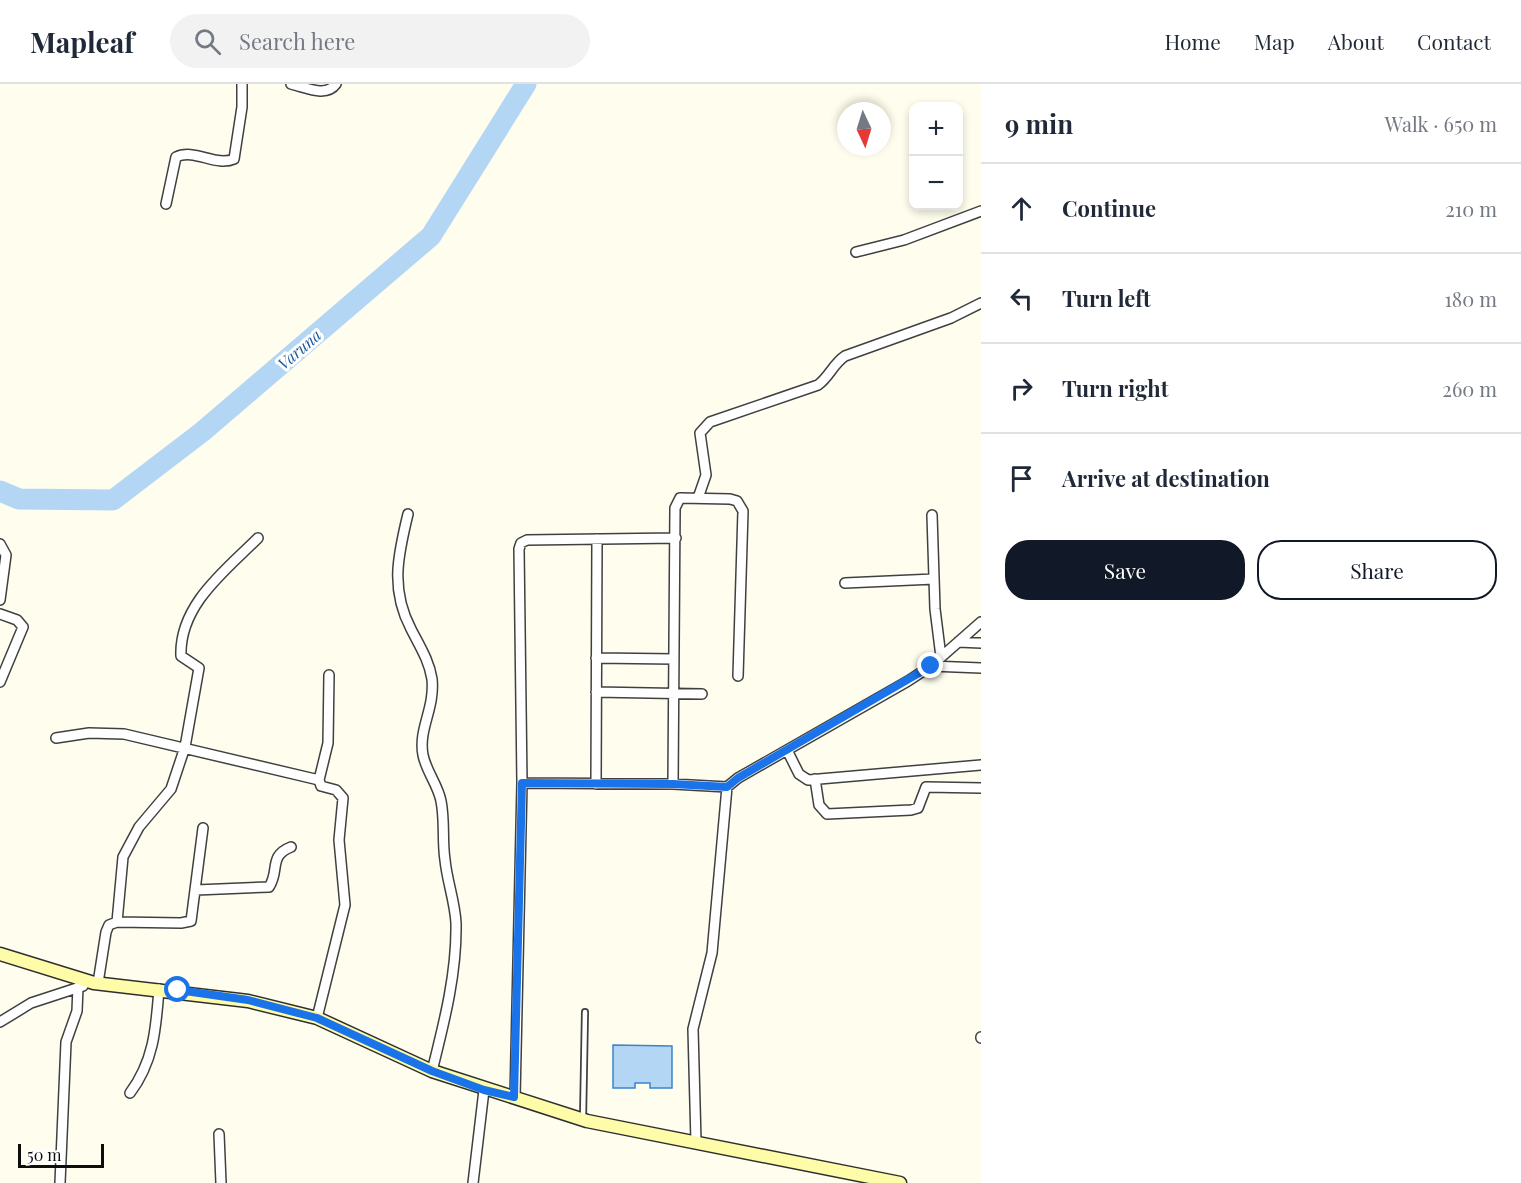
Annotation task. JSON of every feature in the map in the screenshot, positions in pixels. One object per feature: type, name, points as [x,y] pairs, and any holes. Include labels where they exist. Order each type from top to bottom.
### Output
[{"type":"street","points":[[166,204],[176,157],[185,154],[227,162],[234,159],[242,107],[242,84]]},
{"type":"street","points":[[291,84],[320,91],[328,91],[336,84]]},
{"type":"street","points":[[856,252],[904,240],[981,211]]},
{"type":"street","points":[[698,498],[706,475],[700,433],[710,422],[818,385],[829,377],[837,361],[845,356],[942,322],[981,303]]},
{"type":"street","points":[[673,784],[677,500],[730,499],[737,501],[743,511],[738,676]]},
{"type":"street","points":[[408,514],[397,561],[396,580],[402,608],[427,660],[432,677],[432,707],[423,734],[423,756],[440,798],[446,877],[456,920],[456,951],[449,997],[432,1071]]},
{"type":"street","points":[[932,515],[934,579],[941,657]]},
{"type":"street","points":[[117,922],[123,857],[139,826],[171,789],[185,747],[191,706],[200,674],[199,668],[181,656],[191,613],[209,586],[258,538]]},
{"type":"street","points":[[514,1097],[522,783],[519,549],[521,543],[527,540],[676,538]]},
{"type":"street","points":[[596,784],[597,539]]},
{"type":"street","points":[[0,544],[6,555],[0,600]]},
{"type":"street","points":[[845,583],[934,579]]},
{"type":"street","points":[[0,614],[17,620],[22,627],[0,682]]},
{"type":"street","points":[[522,783],[673,784],[727,787],[931,666],[981,622]]},
{"type":"street","points":[[958,642],[981,643]]},
{"type":"street","points":[[596,658],[674,659]]},
{"type":"street","points":[[931,666],[981,668]]},
{"type":"street","points":[[317,1018],[345,905],[339,840],[343,798],[336,790],[321,786],[319,780],[328,743],[329,675]]},
{"type":"street","points":[[596,692],[702,693]]},
{"type":"street","points":[[56,738],[109,732],[185,747],[319,780]]},
{"type":"street","points":[[787,750],[802,778],[815,779],[981,765]]},
{"type":"street","points":[[815,779],[819,805],[827,814],[911,810],[918,808],[922,792],[931,786],[981,788]]},
{"type":"street","points":[[696,1142],[693,1029],[712,953],[727,787]]},
{"type":"street","points":[[96,983],[109,925],[117,922],[187,923],[193,916],[203,828]]},
{"type":"street","points":[[196,890],[269,887],[277,858],[282,851],[291,848]]},
{"type":"street","points":[[0,954],[96,983],[248,1000],[317,1018],[432,1071],[484,1090],[583,1119],[900,1183]]},
{"type":"street","points":[[0,1022],[30,1003],[96,983]]},
{"type":"street","points":[[60,1183],[66,1042],[77,1011],[78,987]]},
{"type":"street","points":[[130,1093],[144,1071],[153,1045],[159,989]]},
{"type":"street","points":[[473,1183],[484,1090]]},
{"type":"street","points":[[219,1134],[221,1183]]},
{"type":"lane","points":[[583,1119],[585,1012]]},
{"type":"water","points":[[613,1045],[672,1046],[672,1088],[650,1088],[650,1083],[635,1083],[635,1088],[613,1088]]},
{"type":"waterway","name":"Varuna","points":[[0,491],[19,499],[113,500],[202,432],[431,236],[526,84]]},
{"type":"route","points":[[178,990],[248,1000],[317,1018],[432,1071],[484,1090],[514,1097],[518,1017],[522,783],[673,784],[727,787],[738,778],[931,666]]}]
